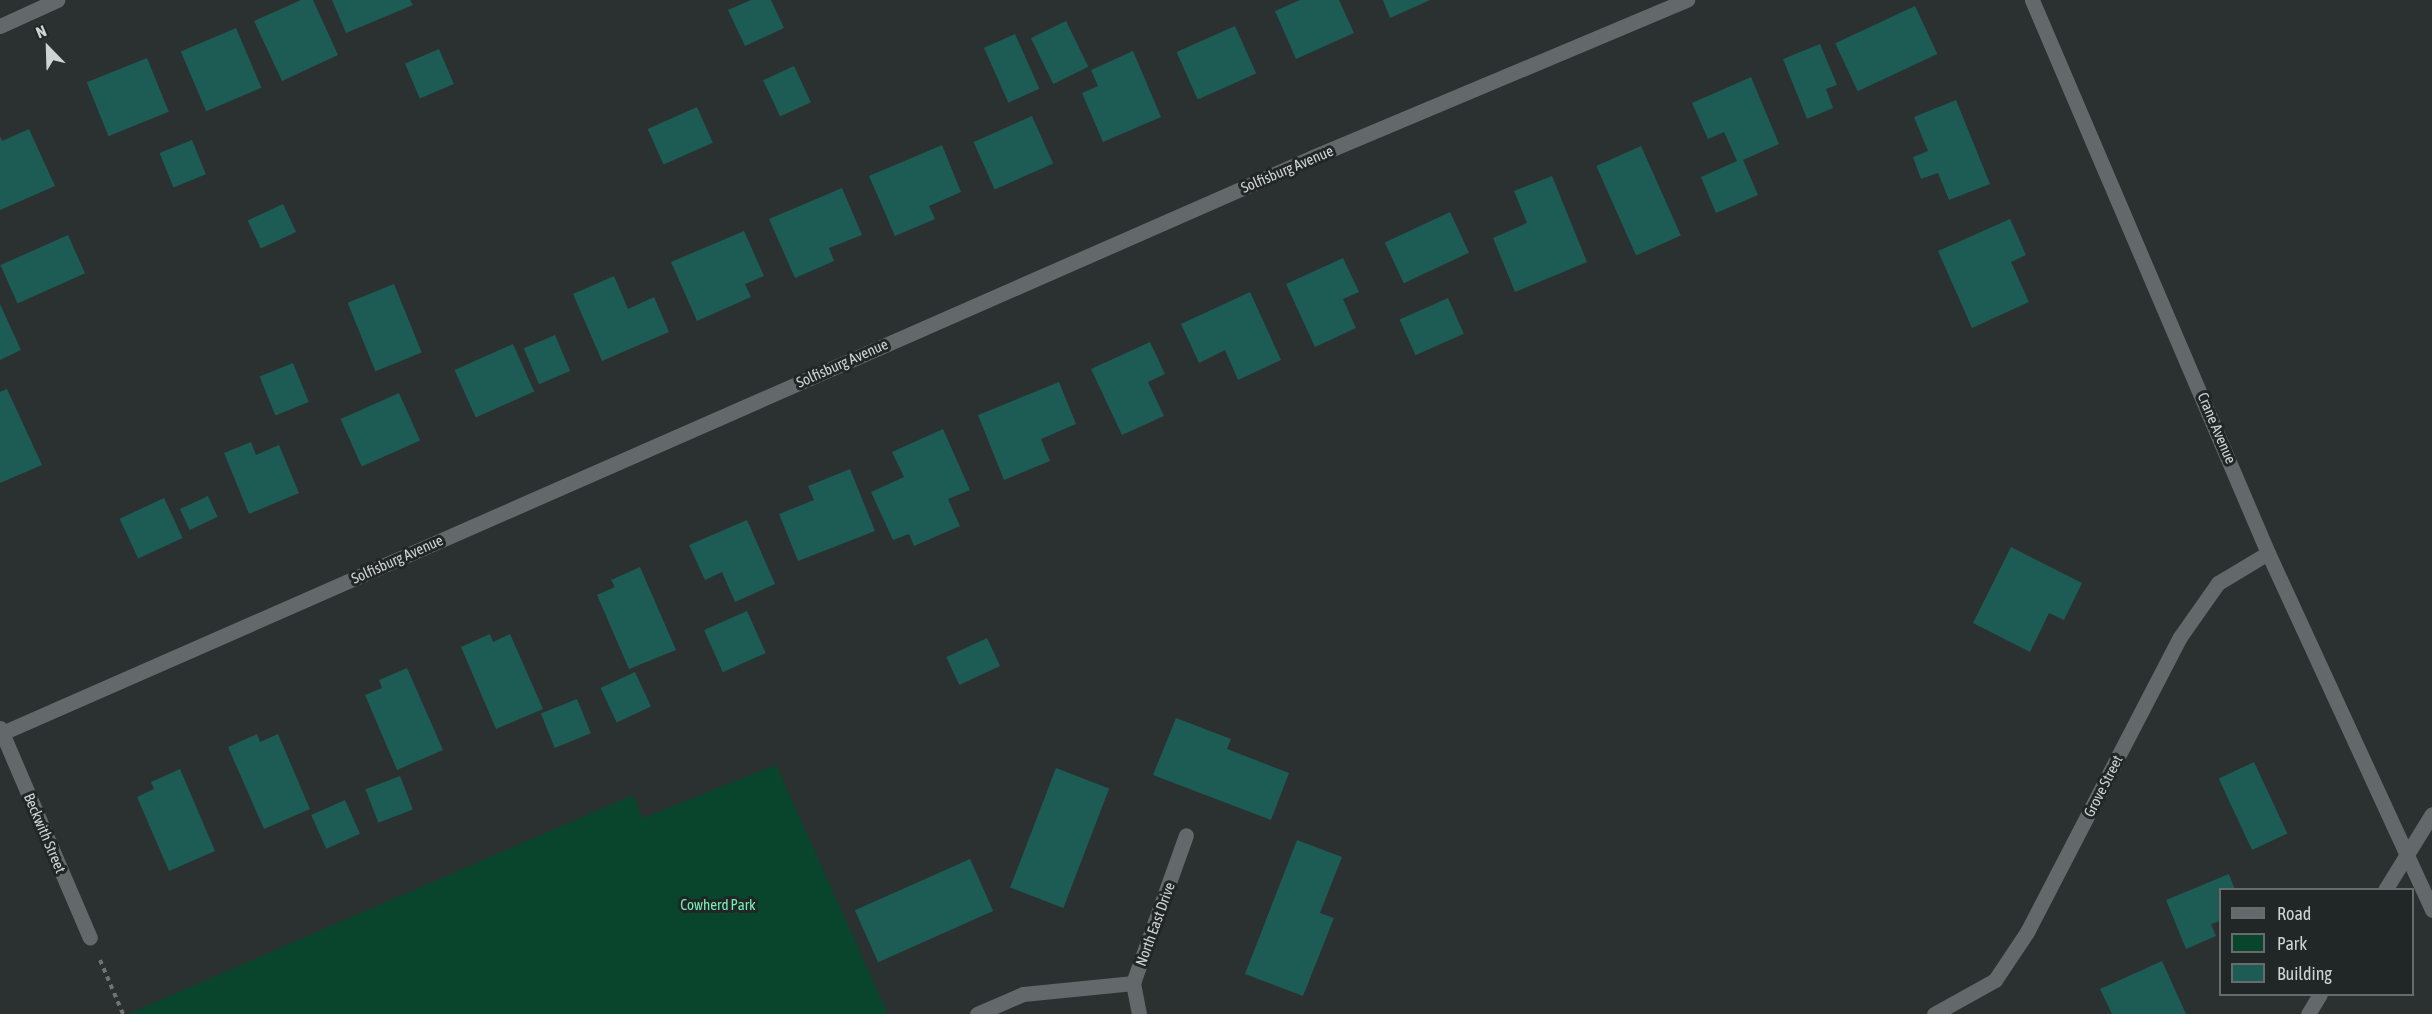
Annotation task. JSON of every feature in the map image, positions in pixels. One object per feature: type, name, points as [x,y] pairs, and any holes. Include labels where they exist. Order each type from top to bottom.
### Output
[{"type":"street","points":[[0,26],[57,0]]},
{"type":"street","name":"Solfisburg Avenue","points":[[1,732],[1302,162],[1687,0]]},
{"type":"street","name":"Crane Avenue","points":[[2032,0],[2268,552],[2432,909]]},
{"type":"street","name":"Grove Street","points":[[1934,1014],[1995,980],[2027,933],[2180,637],[2218,583],[2268,552]]},
{"type":"street","name":"Beckwith Street","points":[[1,732],[90,938]]},
{"type":"street","points":[[2386,888],[2432,814]]},
{"type":"street","name":"North East Drive","points":[[1139,1014],[1133,983],[1186,835]]},
{"type":"street","points":[[977,1014],[1023,994],[1133,983]]},
{"type":"street","points":[[2308,1014],[2319,996]]},
{"type":"path","points":[[90,938],[123,1014]]},
{"type":"green space","name":"Cowherd Park","points":[[776,765],[888,1014],[128,1014],[633,795],[643,818]]},
{"type":"building","points":[[301,0],[313,0],[338,55],[282,81],[254,21]]},
{"type":"building","points":[[332,0],[410,0],[413,5],[346,33]]},
{"type":"building","points":[[751,0],[771,0],[784,28],[745,46],[728,10]]},
{"type":"building","points":[[1300,0],[1339,0],[1354,33],[1296,59],[1275,11]]},
{"type":"building","points":[[1383,0],[1430,0],[1390,18]]},
{"type":"building","points":[[1915,6],[1937,54],[1858,91],[1835,43]]},
{"type":"building","points":[[1066,21],[1088,67],[1053,84],[1031,38]]},
{"type":"building","points":[[1235,26],[1256,74],[1198,100],[1177,52]]},
{"type":"building","points":[[236,28],[261,88],[206,111],[181,51]]},
{"type":"building","points":[[1015,34],[1039,89],[1008,103],[984,48]]},
{"type":"building","points":[[1820,44],[1837,85],[1826,89],[1833,108],[1807,119],[1783,59]]},
{"type":"building","points":[[439,49],[454,84],[420,98],[405,63]]},
{"type":"building","points":[[1133,51],[1161,117],[1103,142],[1082,93],[1098,86],[1091,70]]},
{"type":"building","points":[[147,58],[169,112],[108,136],[87,82]]},
{"type":"building","points":[[794,66],[811,102],[780,117],[763,80]]},
{"type":"building","points":[[1751,77],[1779,144],[1743,160],[1758,195],[1716,213],[1701,177],[1737,161],[1724,132],[1708,139],[1692,103]]},
{"type":"building","points":[[1956,100],[1990,184],[1949,200],[1938,173],[1921,179],[1913,157],[1928,151],[1914,117]]},
{"type":"building","points":[[697,107],[713,143],[664,165],[648,129]]},
{"type":"building","points":[[1032,116],[1053,164],[995,190],[974,142]]},
{"type":"building","points":[[29,129],[55,186],[0,210],[0,136],[2,141]]},
{"type":"building","points":[[192,140],[206,174],[173,187],[160,153]]},
{"type":"building","points":[[942,145],[961,192],[929,206],[935,219],[895,236],[869,176]]},
{"type":"building","points":[[1641,146],[1681,236],[1636,255],[1596,166]]},
{"type":"building","points":[[1552,176],[1587,262],[1515,292],[1493,238],[1527,223],[1514,191]]},
{"type":"building","points":[[842,188],[862,235],[829,248],[834,261],[795,278],[769,219]]},
{"type":"building","points":[[283,204],[296,232],[261,249],[248,220]]},
{"type":"building","points":[[1450,212],[1469,253],[1404,283],[1385,242]]},
{"type":"building","points":[[2010,219],[2026,255],[2011,262],[2029,302],[1972,328],[1938,251]]},
{"type":"building","points":[[744,231],[764,276],[745,284],[751,297],[697,321],[671,262]]},
{"type":"building","points":[[68,235],[85,273],[17,303],[0,265]]},
{"type":"building","points":[[1343,258],[1359,292],[1343,299],[1356,328],[1315,347],[1286,284]]},
{"type":"building","points":[[614,276],[628,309],[654,297],[669,332],[602,361],[573,294]]},
{"type":"building","points":[[394,284],[422,353],[375,371],[348,303]]},
{"type":"building","points":[[1250,292],[1281,360],[1238,380],[1225,350],[1199,363],[1181,324]]},
{"type":"building","points":[[1448,298],[1464,334],[1415,355],[1400,320]]},
{"type":"building","points":[[0,304],[21,350],[0,360]]},
{"type":"building","points":[[555,335],[570,371],[539,384],[524,348]]},
{"type":"building","points":[[1150,342],[1165,374],[1148,382],[1164,416],[1122,435],[1091,369]]},
{"type":"building","points":[[513,344],[534,392],[476,418],[455,370]]},
{"type":"building","points":[[293,363],[309,402],[275,415],[260,376]]},
{"type":"building","points":[[1059,382],[1076,424],[1041,439],[1050,461],[1004,480],[978,415]]},
{"type":"building","points":[[7,389],[42,465],[0,483],[0,392]]},
{"type":"building","points":[[399,393],[420,441],[362,467],[341,419]]},
{"type":"building","points":[[943,429],[970,490],[948,499],[960,526],[914,546],[909,534],[893,540],[871,492],[904,477],[892,452]]},
{"type":"building","points":[[251,442],[256,455],[279,445],[299,493],[249,514],[224,453]]},
{"type":"building","points":[[850,469],[875,531],[798,561],[779,514],[814,500],[808,486]]},
{"type":"building","points":[[208,496],[218,517],[190,530],[180,509]]},
{"type":"building","points":[[164,498],[183,538],[138,559],[120,519]]},
{"type":"building","points":[[747,520],[775,584],[735,602],[722,572],[705,580],[689,545]]},
{"type":"building","points":[[2011,547],[2082,583],[2064,620],[2049,613],[2030,652],[1973,623]]},
{"type":"building","points":[[640,567],[676,650],[629,669],[597,595],[615,587],[611,580]]},
{"type":"building","points":[[747,611],[766,653],[723,672],[704,630]]},
{"type":"building","points":[[490,634],[493,642],[510,634],[543,709],[496,729],[461,647]]},
{"type":"building","points":[[987,638],[1000,666],[959,685],[946,657]]},
{"type":"building","points":[[407,668],[443,750],[397,770],[365,695],[382,688],[379,680]]},
{"type":"building","points":[[635,672],[651,706],[617,722],[601,688]]},
{"type":"building","points":[[577,699],[591,733],[555,748],[541,714]]},
{"type":"building","points":[[1176,718],[1231,739],[1227,749],[1289,773],[1271,820],[1153,775]]},
{"type":"building","points":[[257,734],[260,742],[278,734],[310,809],[264,829],[228,747]]},
{"type":"building","points":[[2254,762],[2287,834],[2252,850],[2219,778]]},
{"type":"building","points":[[1056,768],[1109,788],[1063,908],[1010,887]]},
{"type":"building","points":[[180,769],[215,851],[169,871],[137,797],[154,789],[151,782]]},
{"type":"building","points":[[400,776],[413,810],[378,823],[365,789]]},
{"type":"building","points":[[345,800],[360,834],[326,849],[311,815]]},
{"type":"building","points":[[1297,840],[1342,857],[1320,913],[1334,918],[1303,996],[1245,974]]},
{"type":"building","points":[[970,859],[993,911],[878,962],[855,910]]},
{"type":"building","points":[[2229,874],[2234,888],[2219,888],[2219,921],[2211,924],[2216,936],[2186,949],[2166,900]]},
{"type":"building","points":[[2162,961],[2186,1014],[2112,1014],[2100,989]]}]
